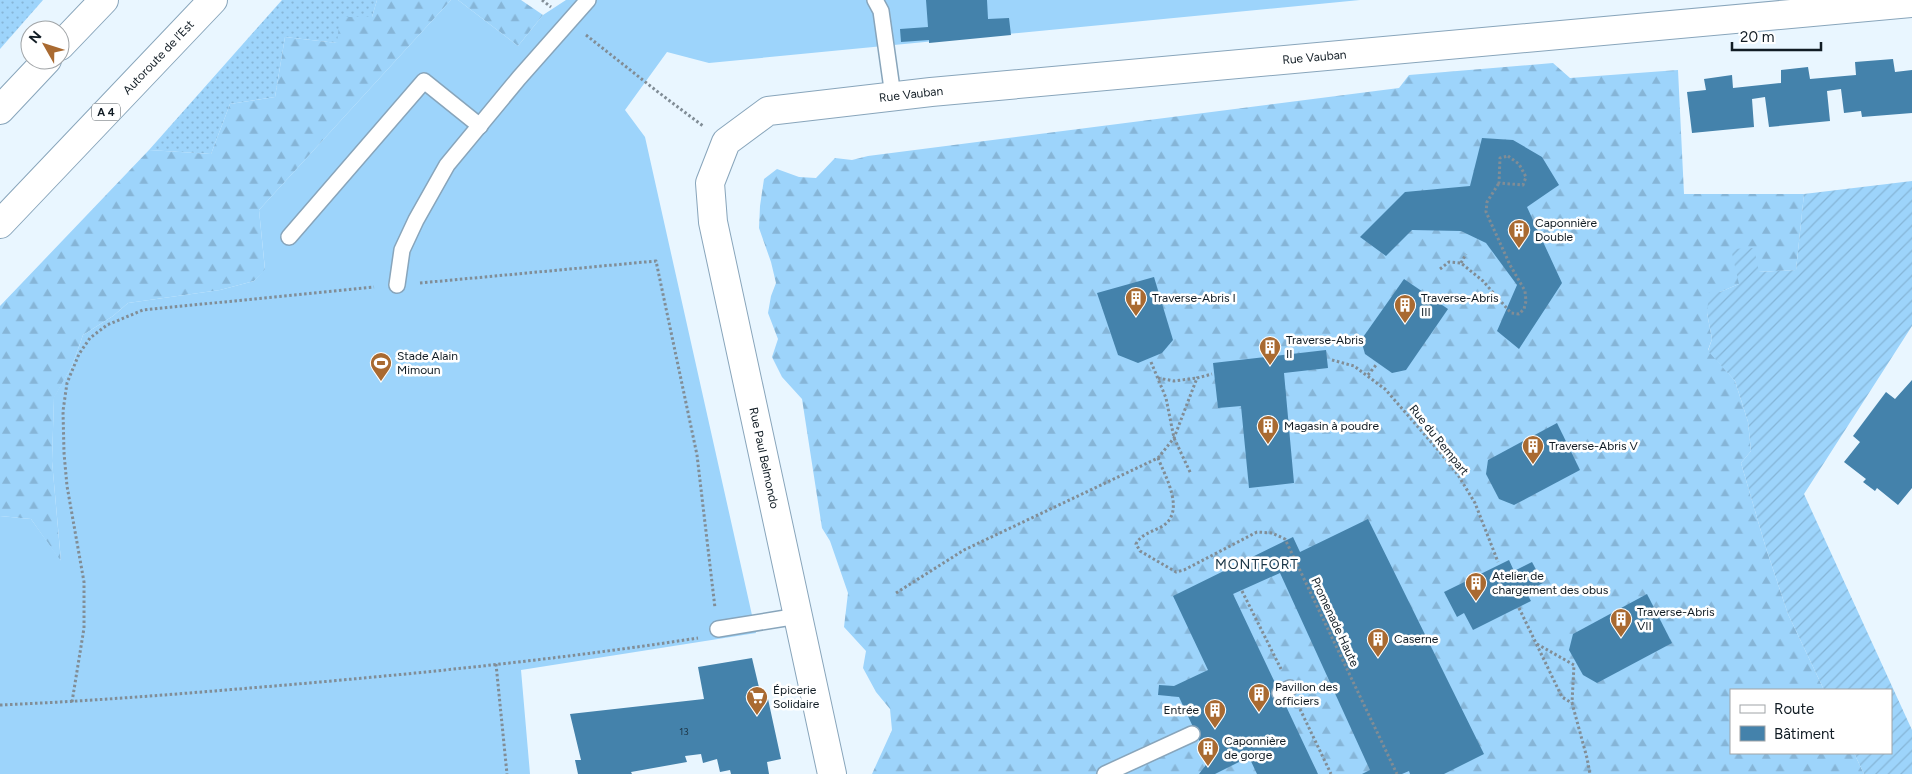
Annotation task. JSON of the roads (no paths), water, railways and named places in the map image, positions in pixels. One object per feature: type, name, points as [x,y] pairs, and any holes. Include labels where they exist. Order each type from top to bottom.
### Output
[{"type":"main road","points":[[70,36],[104,0]]},
{"type":"main road","name":"Autoroute de l’Est","points":[[0,224],[213,0]]},
{"type":"main road","name":"Rue Vauban","points":[[726,142],[768,111],[893,96],[1912,3]]},
{"type":"main road","points":[[0,110],[38,70]]},
{"type":"main road","name":"Rue Paul Belmondo","points":[[726,142],[710,183],[713,222],[832,774]]},
{"type":"lane","points":[[397,285],[402,250],[416,220],[447,165],[588,0]]},
{"type":"lane","points":[[875,0],[881,10],[893,96]]},
{"type":"lane","points":[[289,237],[424,81],[480,126]]},
{"type":"lane","points":[[718,629],[798,616]]},
{"type":"lane","points":[[1105,774],[1192,734]]},
{"type":"place","name":"Caponnière Double","points":[[1519,249]]},
{"type":"place","name":"Traverse-Abris I","points":[[1136,317]]},
{"type":"place","name":"Traverse-Abris III","points":[[1405,324]]},
{"type":"place","name":"Traverse-Abris II","points":[[1270,366]]},
{"type":"place","name":"Stade Alain Mimoun","points":[[381,382]]},
{"type":"place","name":"Magasin à poudre","points":[[1268,445]]},
{"type":"place","name":"Traverse-Abris V","points":[[1533,465]]},
{"type":"place","name":"Atelier de chargement des obus","points":[[1476,602]]},
{"type":"place","name":"Traverse-Abris VII","points":[[1621,638]]},
{"type":"place","name":"Caserne","points":[[1378,658]]},
{"type":"place","name":"Pavillon des officiers","points":[[1259,713]]},
{"type":"place","name":"Épicerie Solidaire","points":[[757,716]]},
{"type":"place","name":"Entrée","points":[[1215,729]]},
{"type":"place","name":"Caponnière de gorge","points":[[1208,767]]},
{"type":"district","name":"MONTFORT","points":[[1257,564]]}]
